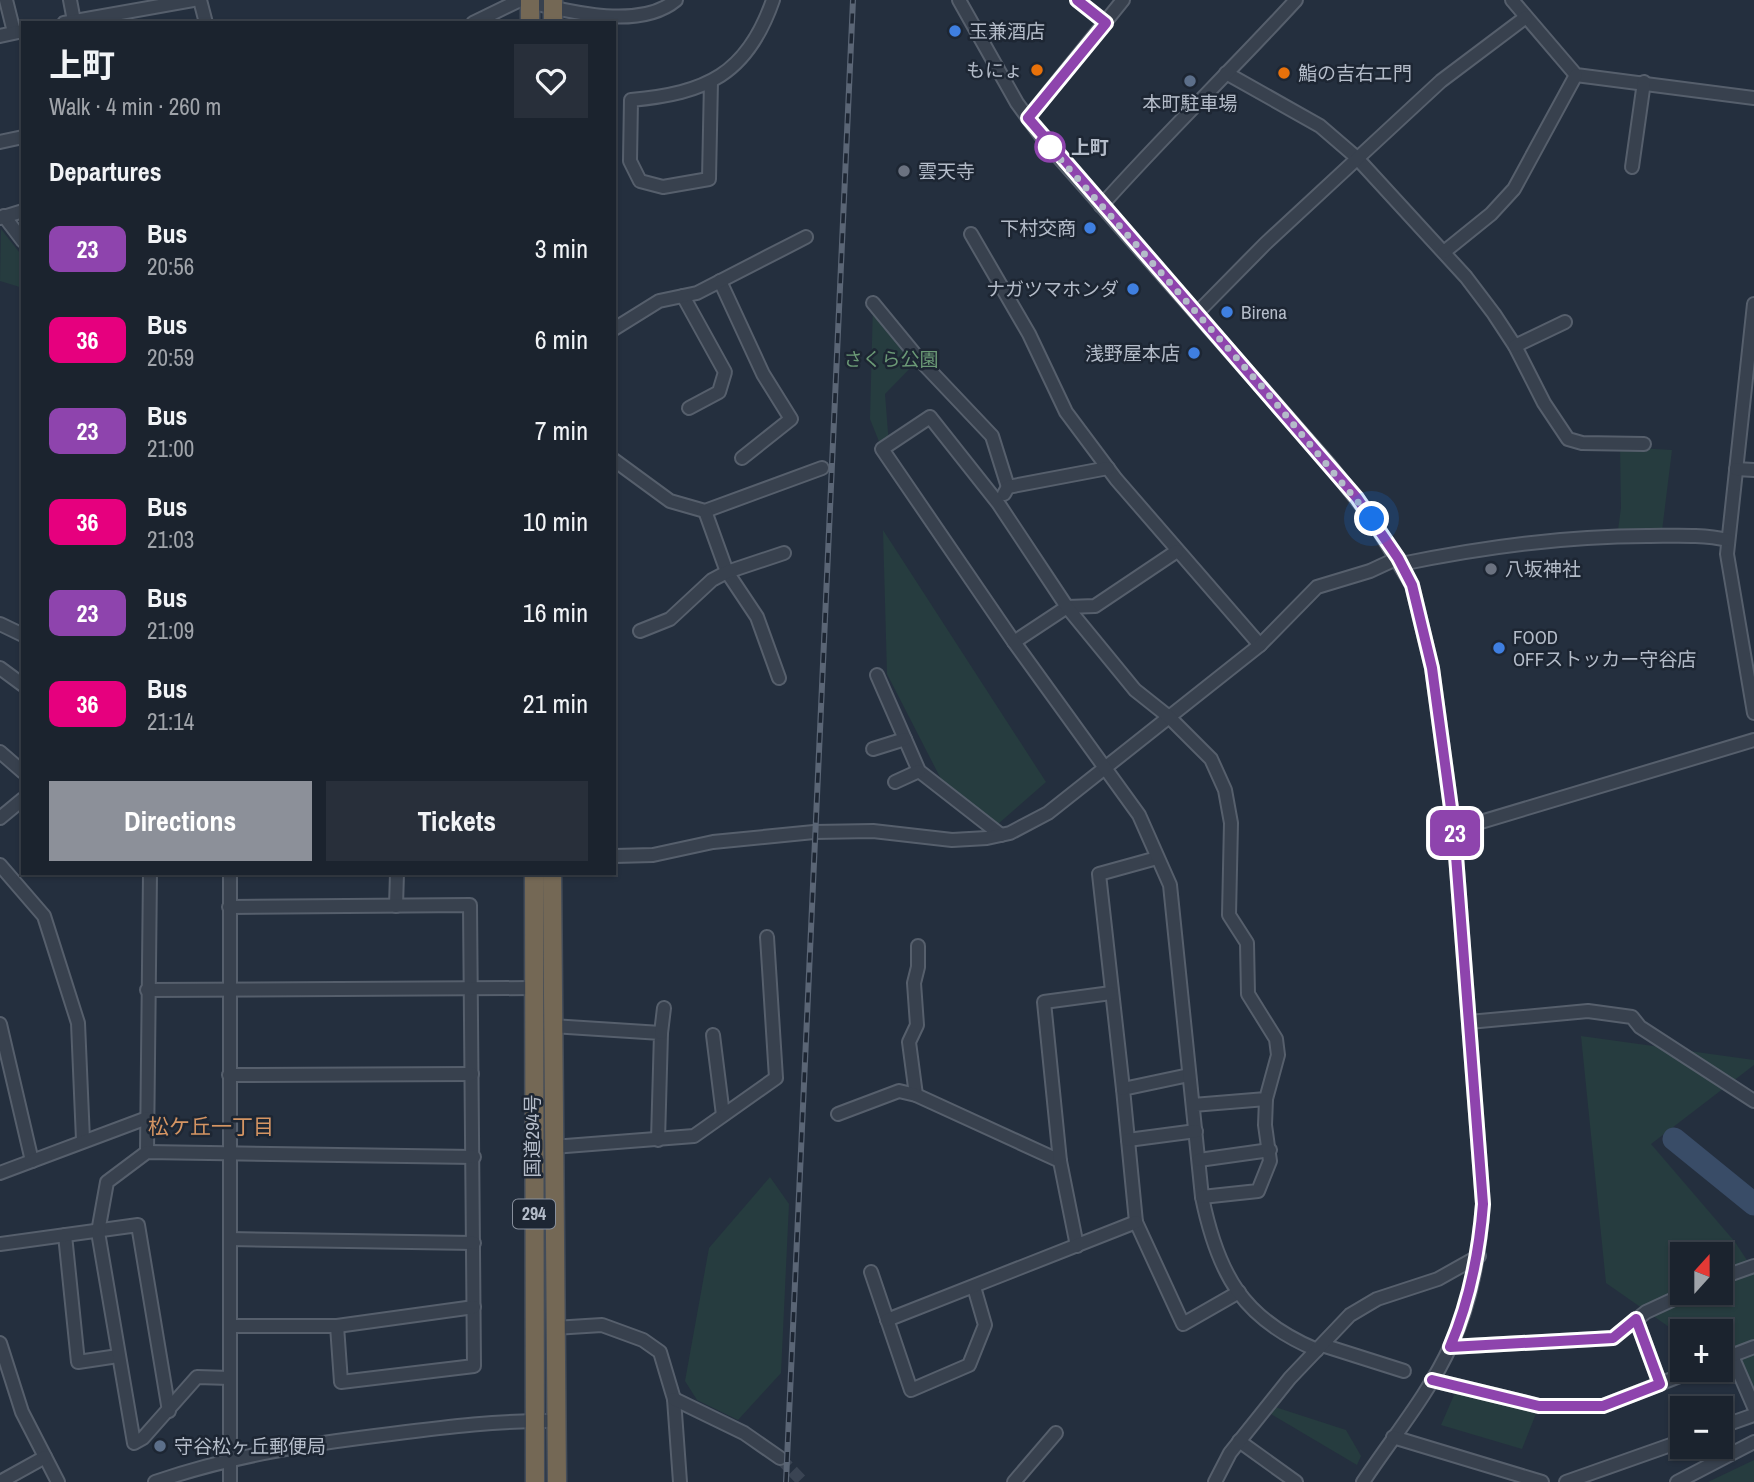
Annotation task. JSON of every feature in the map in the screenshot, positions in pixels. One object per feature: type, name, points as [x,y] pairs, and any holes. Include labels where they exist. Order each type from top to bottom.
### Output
[{"type":"highway","points":[[525,1],[530,21]]},
{"type":"highway","name":"国道294号","points":[[534,875],[535,1482]]},
{"type":"highway","name":"国道294号","points":[[552,875],[557,1482]]},
{"type":"street","points":[[0,36],[18,32],[6,0]]},
{"type":"street","points":[[69,21],[70,0]]},
{"type":"street","points":[[75,21],[193,0]]},
{"type":"street","points":[[200,0],[205,21]]},
{"type":"street","points":[[475,21],[493,5],[525,1],[553,11],[576,15],[640,15],[661,9],[676,0]]},
{"type":"street","points":[[711,81],[709,179],[663,187],[640,181],[630,161],[631,100],[676,96],[711,81],[746,54],[760,33],[773,0]]},
{"type":"street","points":[[959,0],[1028,118],[1101,206],[1349,489],[1400,561],[1412,585],[1432,668],[1454,830],[1483,1204],[1479,1256],[1464,1315],[1450,1347],[1363,1482]]},
{"type":"street","points":[[1077,0],[1106,23]]},
{"type":"street","points":[[1028,118],[1123,0]]},
{"type":"street","points":[[1101,206],[1190,108],[1296,0]]},
{"type":"street","points":[[1512,0],[1576,75],[1754,98]]},
{"type":"street","points":[[1197,313],[1356,157],[1441,81],[1527,17]]},
{"type":"street","points":[[1226,74],[1320,126],[1356,157],[1444,252],[1494,314],[1515,346],[1544,403],[1568,439],[1582,443],[1644,444]]},
{"type":"street","points":[[1444,252],[1491,215],[1514,189],[1576,75]]},
{"type":"street","points":[[1632,167],[1644,82]]},
{"type":"street","points":[[0,142],[21,137]]},
{"type":"street","points":[[21,212],[2,217],[21,239]]},
{"type":"street","points":[[971,234],[1029,334],[1066,412],[1108,468],[1177,551],[1260,645]]},
{"type":"street","points":[[616,328],[659,301],[697,293],[806,237]]},
{"type":"street","points":[[720,281],[764,374],[791,419],[742,458]]},
{"type":"street","points":[[683,296],[724,372],[719,392],[689,408]]},
{"type":"street","points":[[873,303],[919,359],[992,436],[1008,487]]},
{"type":"street","points":[[1754,304],[1727,554],[1754,713]]},
{"type":"street","points":[[1515,346],[1565,322]]},
{"type":"street","points":[[1202,1198],[1258,1191],[1270,1161],[1265,1125],[1266,1099],[1278,1055],[1276,1039],[1248,994],[1247,943],[1229,915],[1231,823],[1225,790],[1211,760],[1169,717],[1135,690],[1067,607],[998,503],[930,418],[882,449],[1014,642],[1139,815],[1170,885],[1202,1198],[1219,1260],[1239,1292],[1266,1324],[1284,1336],[1404,1371]]},
{"type":"street","points":[[616,461],[670,501],[705,511],[822,467]]},
{"type":"street","points":[[998,503],[1008,487],[1108,468]]},
{"type":"street","points":[[1736,469],[1754,470]]},
{"type":"street","points":[[705,511],[727,572],[757,617],[779,678]]},
{"type":"street","points":[[616,856],[653,855],[713,842],[814,832],[873,831],[952,840],[1001,835],[1048,813],[1260,645],[1317,587],[1400,561],[1537,541],[1613,536],[1728,540]]},
{"type":"street","points":[[1014,642],[1067,607],[1094,606],[1177,551]]},
{"type":"street","points":[[640,631],[670,619],[712,580],[727,572],[784,553]]},
{"type":"street","points":[[0,624],[21,634]]},
{"type":"street","points":[[0,668],[21,684]]},
{"type":"street","points":[[877,675],[919,771],[1001,835]]},
{"type":"street","points":[[873,749],[905,739]]},
{"type":"street","points":[[1454,830],[1754,740]]},
{"type":"street","points":[[0,752],[21,770]]},
{"type":"street","points":[[895,782],[919,771]]},
{"type":"street","points":[[0,818],[21,801]]},
{"type":"street","points":[[1157,858],[1099,874],[1136,1222],[1183,1324],[1239,1292]]},
{"type":"street","points":[[0,865],[44,916],[78,1023],[83,1140]]},
{"type":"street","points":[[147,1152],[150,875]]},
{"type":"street","points":[[230,875],[230,1482]]},
{"type":"street","points":[[396,906],[397,875]]},
{"type":"street","points":[[229,907],[470,905],[474,1366],[341,1382],[337,1326]]},
{"type":"street","points":[[553,1147],[694,1136],[776,1078],[767,937]]},
{"type":"street","points":[[916,1095],[909,1042],[916,1025],[914,983],[918,967],[918,946]]},
{"type":"street","points":[[147,990],[534,988]]},
{"type":"street","points":[[1077,1245],[1060,1161],[1044,1002],[1111,993]]},
{"type":"street","points":[[658,1140],[664,1008]]},
{"type":"street","points":[[1469,1022],[1588,1011],[1632,1017],[1640,1027],[1754,1101]]},
{"type":"street","points":[[0,1024],[32,1160]]},
{"type":"street","points":[[552,1026],[661,1033]]},
{"type":"street","points":[[713,1035],[723,1115]]},
{"type":"street","points":[[229,1074],[472,1074]]},
{"type":"street","points":[[1123,1089],[1189,1075]]},
{"type":"street","points":[[838,1114],[899,1091],[916,1095],[1060,1161]]},
{"type":"street","points":[[1193,1105],[1266,1099]]},
{"type":"street","points":[[0,1173],[147,1118]]},
{"type":"street","points":[[1128,1140],[1196,1130]]},
{"type":"street","points":[[1199,1160],[1270,1150]]},
{"type":"street","points":[[230,1378],[197,1377],[169,1411],[144,1437],[134,1443],[99,1230],[107,1182],[147,1152],[474,1157]]},
{"type":"street","points":[[887,1320],[1136,1222]]},
{"type":"street","points":[[0,1244],[138,1225],[169,1411]]},
{"type":"street","points":[[65,1235],[78,1362],[118,1356]]},
{"type":"street","points":[[230,1239],[474,1243]]},
{"type":"street","points":[[1215,1482],[1239,1441],[1290,1378],[1360,1308],[1377,1299],[1438,1279],[1479,1256]]},
{"type":"street","points":[[1733,1273],[1754,1266]]},
{"type":"street","points":[[871,1272],[911,1390],[969,1364],[985,1325],[974,1287]]},
{"type":"street","points":[[1450,1347],[1613,1338],[1636,1319],[1670,1302]]},
{"type":"street","points":[[230,1326],[337,1326],[474,1307]]},
{"type":"street","points":[[1636,1319],[1660,1384]]},
{"type":"street","points":[[554,1328],[602,1325],[643,1340],[660,1352],[674,1399],[680,1482]]},
{"type":"street","points":[[0,1343],[22,1412],[58,1482]]},
{"type":"street","points":[[1733,1355],[1754,1347]]},
{"type":"street","points":[[1733,1370],[1754,1407]]},
{"type":"street","points":[[1432,1380],[1539,1406],[1603,1406],[1670,1380]]},
{"type":"street","points":[[674,1399],[744,1433],[780,1458]]},
{"type":"street","points":[[1733,1422],[1754,1415]]},
{"type":"street","points":[[155,1482],[230,1459],[319,1442],[456,1426],[557,1421]]},
{"type":"street","points":[[1014,1482],[1056,1433]]},
{"type":"street","points":[[1393,1437],[1542,1482]]},
{"type":"street","points":[[1239,1441],[1296,1482]]},
{"type":"street","points":[[1677,1482],[1754,1442]]},
{"type":"street","points":[[1566,1482],[1670,1445]]},
{"type":"street","points":[[0,1482],[45,1457]]},
{"type":"green space","points":[[1,229],[21,254],[21,287],[0,281]]},
{"type":"green space","name":"さくら公園","points":[[873,303],[919,359],[885,394],[889,445],[882,449],[870,419]]},
{"type":"green space","points":[[1620,447],[1672,450],[1662,531],[1618,530],[1621,508]]},
{"type":"green space","points":[[883,530],[1046,782],[998,824],[942,781],[887,674]]},
{"type":"green space","points":[[1581,1036],[1754,1060],[1754,1065],[1651,1144],[1735,1242],[1754,1271],[1754,1386],[1733,1372],[1733,1319],[1670,1319],[1670,1328],[1606,1283]]},
{"type":"green space","points":[[770,1177],[789,1204],[781,1373],[738,1420],[697,1400],[685,1381],[709,1248]]},
{"type":"green space","points":[[1458,1386],[1539,1406],[1522,1449],[1441,1425]]},
{"type":"green space","points":[[1275,1407],[1346,1430],[1361,1456],[1357,1465],[1269,1413]]},
{"type":"green space","points":[[1754,1460],[1754,1482],[1708,1482]]},
{"type":"waterway","points":[[1674,1139],[1754,1204]]},
{"type":"tunnel","points":[[780,1458],[803,1482]]},
{"type":"railway","points":[[786,1482],[853,0]]},
{"type":"bus line","name":"23","points":[[1077,0],[1106,23],[1028,118],[1078,180],[1248,370],[1357,498],[1398,558],[1412,585],[1432,668],[1454,830],[1483,1204],[1479,1256],[1464,1315],[1450,1347],[1613,1338],[1636,1319],[1660,1384],[1603,1406],[1539,1406],[1432,1380]]},
{"type":"place","name":"玉兼酒店","points":[[955,31]]},
{"type":"place","name":"もにょ","points":[[1037,70]]},
{"type":"place","name":"鮨の吉右エ門","points":[[1284,73]]},
{"type":"place","name":"本町駐車場","points":[[1190,81]]},
{"type":"place","name":"上町","points":[[1050,147]]},
{"type":"place","name":"雲天寺","points":[[904,171]]},
{"type":"place","name":"下村交商","points":[[1090,228]]},
{"type":"place","name":"ナガツマホンダ","points":[[1133,289]]},
{"type":"place","name":"Birena","points":[[1227,312]]},
{"type":"place","name":"浅野屋本店","points":[[1194,353]]},
{"type":"place","name":"八坂神社","points":[[1491,569]]},
{"type":"place","name":"FOOD OFFストッカー守谷店","points":[[1499,648]]},
{"type":"place","name":"守谷松ヶ丘郵便局","points":[[160,1446]]},
{"type":"district","name":"松ケ丘一丁目","points":[[211,1127]]},
{"type":"route","points":[[1050,147],[1047,144],[1264,389],[1372,519]]}]
